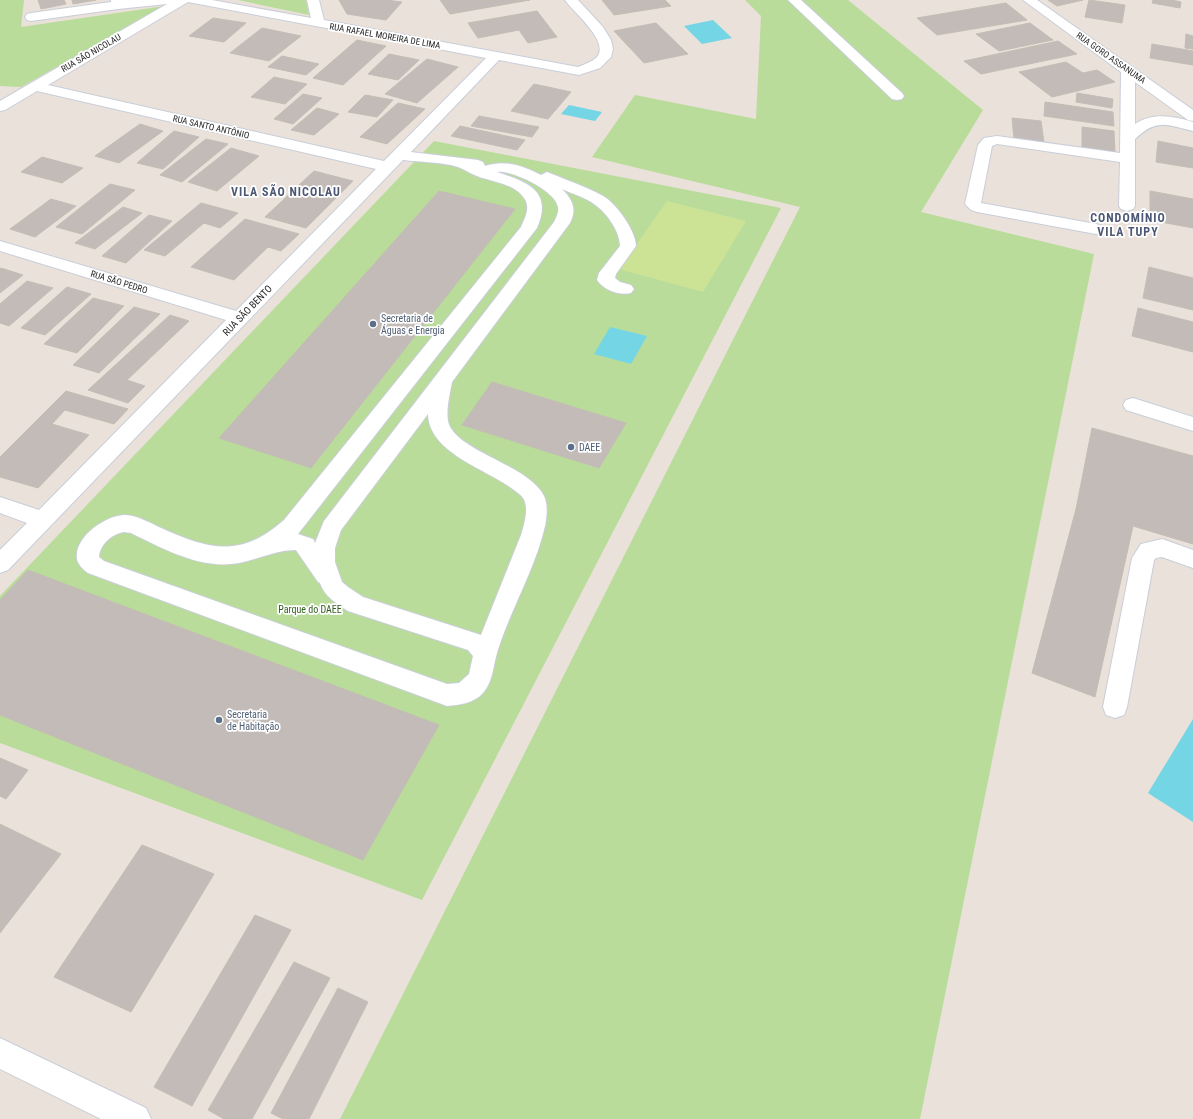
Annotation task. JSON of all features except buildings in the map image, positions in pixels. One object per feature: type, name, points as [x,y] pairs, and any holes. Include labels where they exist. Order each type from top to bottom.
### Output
[{"type":"street","points":[[31,17],[118,2],[171,0]]},
{"type":"street","name":"RUA SÃO NICOLAU","points":[[0,107],[183,0]]},
{"type":"street","name":"RUA RAFAEL MOREIRA DE LIMA","points":[[192,0],[579,71],[593,67],[600,63],[606,57],[608,50],[601,35],[570,0]]},
{"type":"street","points":[[313,0],[319,24]]},
{"type":"street","points":[[794,0],[897,96]]},
{"type":"street","name":"RUA GORO ASSANUMA","points":[[1029,0],[1193,117]]},
{"type":"street","name":"RUA SÃO BENTO","points":[[0,564],[496,56]]},
{"type":"street","points":[[1127,206],[1128,70]]},
{"type":"street","name":"RUA SANTO ANTÔNIO","points":[[34,86],[394,161],[464,164],[491,170]]},
{"type":"street","points":[[1128,137],[1139,126],[1149,121],[1165,120],[1193,127]]},
{"type":"street","points":[[1096,229],[977,207],[972,204],[985,145],[989,141],[997,140],[1128,159]]},
{"type":"street","points":[[491,170],[515,167],[543,175],[592,196],[604,204],[626,233],[629,242],[626,250],[608,272],[606,280],[614,286],[625,289]]},
{"type":"street","points":[[300,517],[301,532],[312,537],[322,535],[332,527],[566,217],[566,204],[553,189],[528,175],[491,170]]},
{"type":"street","points":[[443,379],[439,425],[445,435],[456,445],[530,491],[535,499],[536,512],[530,540],[486,654],[483,671],[476,684],[467,692],[457,696],[447,695],[96,567],[88,560],[88,552],[101,533],[112,526],[123,523],[134,526],[197,552],[210,555],[227,556],[244,553],[261,547],[280,537],[300,517],[530,228],[537,212],[536,204],[527,190],[491,170]]},
{"type":"street","name":"RUA SÃO PEDRO","points":[[0,246],[239,318]]},
{"type":"street","points":[[1133,405],[1193,424]]},
{"type":"street","points":[[0,505],[43,520]]},
{"type":"street","points":[[332,527],[324,554],[326,569],[333,587]]},
{"type":"street","points":[[261,547],[301,542],[305,545],[333,587],[340,594],[356,604],[468,639],[476,643],[486,654]]},
{"type":"street","points":[[1115,707],[1143,558],[1149,550],[1162,548],[1193,559]]},
{"type":"street","points":[[0,1053],[135,1119]]},
{"type":"green space","points":[[0,0],[24,0],[21,27],[165,6],[21,87],[0,86]]},
{"type":"green space","points":[[238,0],[306,0],[309,15]]},
{"type":"green space","points":[[745,0],[848,0],[983,110],[921,212],[1094,254],[920,1119],[340,1119],[800,207],[592,157],[635,95],[756,119],[761,16]]},
{"type":"green space","name":"Parque do DAEE","points":[[434,141],[781,208],[422,900],[0,743],[0,596]]},
{"type":"green space","points":[[667,201],[746,221],[703,292],[619,269]]},
{"type":"water","points":[[713,20],[732,38],[702,44],[684,26]]},
{"type":"water","points":[[569,105],[602,112],[595,121],[561,114]]},
{"type":"water","points":[[610,327],[647,336],[631,364],[594,354]]},
{"type":"water","points":[[1193,719],[1193,822],[1148,793]]},
{"type":"place","name":"Secretaria de Águas e Energia","points":[[373,324]]},
{"type":"place","name":"DAEE","points":[[571,447]]},
{"type":"place","name":"Secretaria de Habitação","points":[[219,720]]},
{"type":"district","name":"VILA SÃO NICOLAU","points":[[286,192]]},
{"type":"district","name":"CONDOMÍNIO VILA TUPY","points":[[1128,225]]}]
